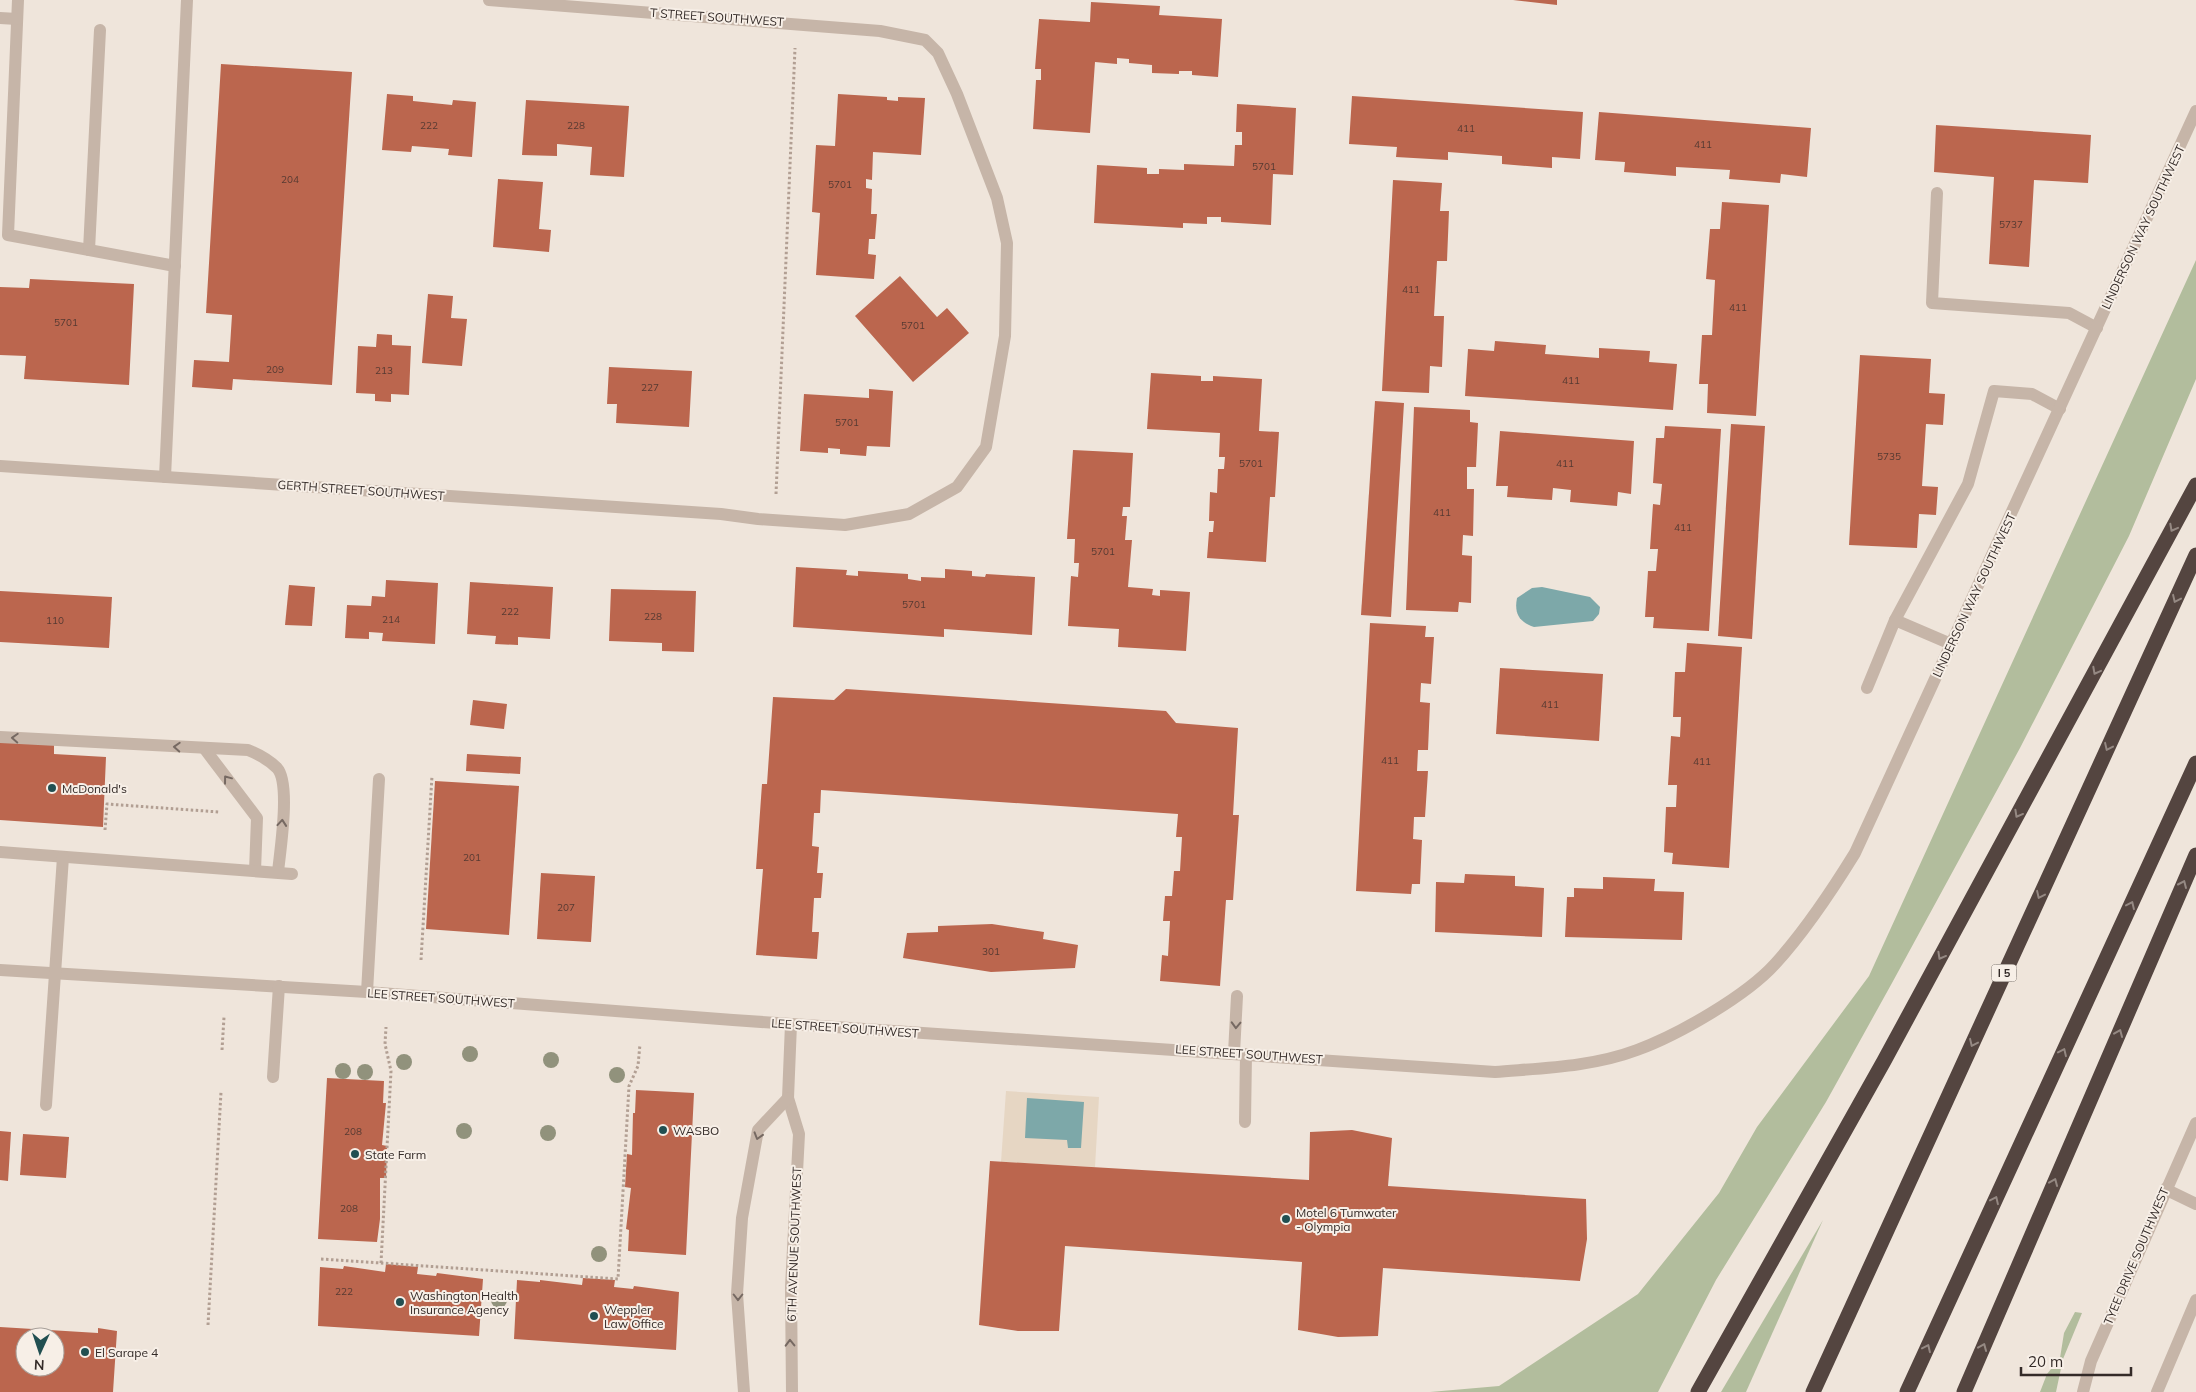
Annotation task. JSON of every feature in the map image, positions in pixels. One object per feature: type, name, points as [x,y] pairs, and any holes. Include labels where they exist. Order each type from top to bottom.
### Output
[{"type":"highway","points":[[1698,1392],[1884,1061],[2196,485]]},
{"type":"highway","name":"I 5","points":[[1813,1392],[2196,555]]},
{"type":"highway","points":[[1907,1392],[2196,763]]},
{"type":"highway","points":[[1964,1392],[2196,855]]},
{"type":"street","points":[[18,0],[8,235],[175,266]]},
{"type":"street","points":[[165,477],[187,0]]},
{"type":"street","name":"T STREET SOUTHWEST","points":[[489,0],[796,23]]},
{"type":"street","points":[[0,18],[18,19]]},
{"type":"street","points":[[775,520],[845,525],[909,514],[957,488],[986,447],[1005,336],[1007,243],[997,198],[957,94],[938,53],[925,40],[880,31],[796,23]]},
{"type":"street","points":[[89,250],[100,30]]},
{"type":"street","name":"LINDERSON WAY SOUTHWEST","points":[[1684,1028],[1755,982],[1774,965],[1822,906],[1855,853],[2196,111]]},
{"type":"street","points":[[1937,193],[1932,303],[2070,313],[2097,328]]},
{"type":"street","points":[[1867,688],[1895,620],[1968,484],[1994,391],[2032,394],[2060,409]]},
{"type":"street","name":"GERTH STREET SOUTHWEST","points":[[0,466],[721,514],[775,520]]},
{"type":"street","points":[[1895,620],[1951,644]]},
{"type":"street","points":[[0,737],[248,750],[260,755],[279,769],[285,792],[278,872]]},
{"type":"street","points":[[204,748],[257,818],[255,870]]},
{"type":"street","points":[[367,992],[379,779]]},
{"type":"street","points":[[0,852],[292,874]]},
{"type":"street","points":[[46,1105],[63,857]]},
{"type":"street","name":"LEE STREET SOUTHWEST","points":[[0,970],[367,992],[791,1024],[1495,1072],[1576,1065],[1637,1050],[1684,1028]]},
{"type":"street","points":[[273,1078],[279,986]]},
{"type":"street","points":[[1237,996],[1244,1122]]},
{"type":"street","name":"6TH AVENUE SOUTHWEST","points":[[791,1024],[788,1098],[799,1134],[791,1287],[792,1392]]},
{"type":"street","points":[[744,1392],[737,1294],[742,1218],[758,1130],[788,1098]]},
{"type":"street","name":"TYEE DRIVE SOUTHWEST","points":[[2083,1392],[2091,1361],[2165,1189],[2196,1123]]},
{"type":"street","points":[[2165,1189],[2196,1204]]},
{"type":"street","points":[[2157,1392],[2196,1300]]},
{"type":"path","points":[[775,520],[796,23]]},
{"type":"path","points":[[421,960],[432,776]]},
{"type":"path","points":[[105,830],[107,804],[227,812]]},
{"type":"path","points":[[222,1050],[224,1017]]},
{"type":"path","points":[[381,1263],[391,1072],[385,1044],[386,1027]]},
{"type":"path","points":[[321,1259],[618,1279],[629,1086],[638,1066],[640,1044]]},
{"type":"path","points":[[208,1325],[220,1092]]},
{"type":"green space","points":[[2196,260],[2196,379],[2129,536],[2020,748],[1892,983],[1826,1102],[1716,1280],[1658,1392],[1430,1392],[1499,1386],[1638,1294],[1719,1193],[1757,1127],[1869,976]]},
{"type":"green space","points":[[1823,1220],[1746,1392],[1721,1392]]},
{"type":"green space","points":[[2075,1312],[2082,1313],[2063,1359],[2056,1392],[2040,1392],[2047,1374],[2060,1358],[2064,1333]]},
{"type":"shaded area","points":[[1006,1091],[1099,1097],[1095,1167],[1001,1162]]},
{"type":"water","points":[[1542,587],[1590,597],[1600,607],[1599,614],[1593,621],[1534,627],[1529,625],[1521,620],[1517,612],[1517,598],[1532,588]]},
{"type":"water","points":[[1027,1098],[1084,1102],[1081,1148],[1068,1148],[1067,1140],[1025,1138]]},
{"type":"building","points":[[1513,0],[1557,0],[1557,5]]},
{"type":"building","points":[[1091,2],[1160,6],[1159,15],[1222,19],[1218,77],[1192,75],[1192,71],[1179,71],[1179,74],[1152,73],[1152,65],[1129,63],[1129,59],[1117,58],[1117,64],[1095,62],[1090,133],[1033,129],[1036,80],[1041,80],[1041,69],[1035,69],[1039,19],[1090,22]]},
{"type":"building","points":[[221,64],[352,72],[332,385],[233,379],[232,390],[192,387],[194,360],[229,362],[232,315],[206,313]]},
{"type":"building","points":[[387,94],[413,96],[413,101],[452,105],[453,100],[476,102],[472,157],[448,155],[449,149],[412,146],[411,152],[382,150]]},
{"type":"building","points":[[838,94],[887,97],[887,100],[898,101],[898,97],[925,98],[921,155],[873,152],[872,180],[866,179],[866,188],[872,189],[871,214],[877,214],[875,239],[869,239],[868,254],[876,255],[874,279],[816,275],[820,213],[812,212],[816,145],[835,146]]},
{"type":"building","points":[[1352,96],[1583,112],[1580,159],[1552,157],[1552,168],[1502,164],[1502,156],[1448,152],[1448,160],[1396,157],[1397,147],[1349,144]]},
{"type":"building","points":[[526,100],[629,106],[624,177],[590,175],[592,147],[557,144],[557,156],[522,155]]},
{"type":"building","points":[[1237,104],[1296,108],[1293,175],[1273,174],[1271,225],[1221,222],[1221,217],[1207,217],[1207,224],[1183,223],[1183,228],[1094,223],[1097,165],[1147,168],[1147,174],[1159,174],[1159,169],[1184,170],[1184,164],[1234,166],[1235,145],[1242,145],[1242,132],[1236,132]]},
{"type":"building","points":[[1599,112],[1811,128],[1807,177],[1781,174],[1780,183],[1729,179],[1730,170],[1676,167],[1676,176],[1624,172],[1625,162],[1595,160]]},
{"type":"building","points":[[1936,125],[2091,135],[2088,183],[2034,180],[2029,267],[1989,264],[1994,177],[1934,172]]},
{"type":"building","points":[[498,179],[543,182],[539,229],[551,230],[549,252],[493,247]]},
{"type":"building","points":[[1393,180],[1442,183],[1440,211],[1449,211],[1447,261],[1437,261],[1434,316],[1444,316],[1442,367],[1430,366],[1429,393],[1382,391]]},
{"type":"building","points":[[1722,202],[1769,205],[1756,416],[1707,413],[1708,384],[1699,384],[1702,335],[1712,335],[1715,280],[1706,279],[1710,229],[1720,229]]},
{"type":"building","points":[[900,276],[937,317],[947,308],[969,333],[913,382],[855,316]]},
{"type":"building","points":[[30,279],[134,284],[129,385],[24,379],[26,356],[0,355],[0,287],[29,288]]},
{"type":"building","points":[[428,294],[453,296],[451,318],[467,319],[462,366],[422,363]]},
{"type":"building","points":[[377,334],[392,335],[392,345],[411,346],[409,395],[391,394],[391,402],[375,401],[375,394],[356,393],[358,346],[376,347]]},
{"type":"building","points":[[1495,341],[1546,345],[1545,354],[1599,358],[1599,348],[1650,351],[1649,362],[1677,364],[1673,410],[1465,396],[1468,349],[1494,351]]},
{"type":"building","points":[[1860,355],[1931,359],[1929,393],[1945,394],[1943,425],[1926,424],[1922,486],[1938,487],[1936,515],[1919,514],[1917,548],[1849,545]]},
{"type":"building","points":[[609,367],[692,371],[689,427],[616,423],[617,404],[607,404]]},
{"type":"building","points":[[1151,373],[1201,376],[1201,381],[1213,381],[1213,376],[1262,379],[1259,431],[1279,432],[1275,497],[1270,497],[1266,562],[1207,558],[1209,532],[1213,532],[1214,521],[1209,521],[1210,492],[1217,493],[1218,469],[1224,469],[1225,457],[1219,457],[1220,433],[1147,429]]},
{"type":"building","points":[[869,389],[893,391],[890,447],[867,446],[866,456],[840,454],[840,449],[828,448],[828,453],[800,451],[804,394],[869,398]]},
{"type":"building","points":[[1375,401],[1404,403],[1391,617],[1361,615]]},
{"type":"building","points":[[1414,407],[1470,410],[1470,422],[1478,423],[1476,467],[1467,467],[1467,489],[1474,489],[1473,536],[1463,535],[1462,555],[1472,556],[1471,603],[1459,602],[1458,612],[1406,610]]},
{"type":"building","points":[[1731,424],[1765,426],[1752,639],[1718,636]]},
{"type":"building","points":[[1665,426],[1721,429],[1709,631],[1653,628],[1654,617],[1645,617],[1648,571],[1656,571],[1658,549],[1650,549],[1653,504],[1660,505],[1662,484],[1653,483],[1656,438],[1664,438]]},
{"type":"building","points":[[1500,431],[1634,441],[1631,494],[1618,492],[1617,506],[1570,502],[1571,490],[1553,488],[1552,500],[1507,497],[1508,486],[1496,486]]},
{"type":"building","points":[[1073,450],[1133,453],[1130,507],[1123,507],[1122,516],[1127,516],[1125,540],[1132,540],[1128,587],[1153,589],[1152,595],[1160,596],[1160,590],[1190,592],[1186,651],[1118,647],[1119,629],[1068,626],[1071,576],[1078,577],[1079,563],[1074,563],[1075,539],[1067,539]]},
{"type":"building","points":[[796,567],[847,570],[846,575],[858,576],[858,571],[908,574],[908,579],[921,581],[921,577],[945,578],[945,569],[972,571],[972,576],[985,577],[986,574],[1035,577],[1032,635],[944,629],[944,637],[793,627]]},
{"type":"building","points":[[386,580],[438,583],[435,644],[382,641],[383,633],[369,632],[369,639],[345,638],[347,605],[371,606],[372,596],[385,597]]},
{"type":"building","points":[[470,582],[553,587],[550,639],[518,637],[518,645],[495,644],[496,636],[467,634]]},
{"type":"building","points":[[289,585],[315,587],[312,626],[285,625]]},
{"type":"building","points":[[611,589],[696,591],[694,652],[662,651],[662,643],[609,641]]},
{"type":"building","points":[[0,591],[112,597],[109,648],[0,642]]},
{"type":"building","points":[[1370,623],[1426,626],[1425,637],[1434,637],[1431,684],[1421,683],[1420,702],[1430,703],[1428,750],[1418,750],[1417,771],[1428,771],[1425,817],[1414,817],[1413,839],[1422,840],[1420,884],[1412,884],[1411,894],[1356,891]]},
{"type":"building","points":[[1687,643],[1742,647],[1729,868],[1672,864],[1673,853],[1664,852],[1666,807],[1676,807],[1677,785],[1668,785],[1671,736],[1680,737],[1681,717],[1673,717],[1675,672],[1685,672]]},
{"type":"building","points":[[1500,668],[1603,674],[1599,741],[1496,734]]},
{"type":"building","points":[[846,689],[1166,711],[1176,723],[1238,728],[1233,815],[1239,815],[1233,900],[1226,900],[1220,986],[1160,981],[1162,955],[1168,956],[1170,921],[1163,921],[1165,896],[1172,896],[1174,871],[1180,871],[1182,837],[1176,837],[1178,814],[821,790],[820,813],[814,813],[812,846],[819,847],[817,873],[823,873],[821,898],[814,898],[812,932],[819,932],[817,959],[756,955],[763,869],[756,869],[762,784],[767,784],[773,697],[834,700]]},
{"type":"building","points":[[473,700],[507,704],[504,729],[470,725]]},
{"type":"building","name":"McDonald's","points":[[0,740],[54,743],[54,754],[106,757],[103,827],[0,820]]},
{"type":"building","points":[[467,754],[521,757],[520,774],[466,771]]},
{"type":"building","points":[[435,781],[519,786],[509,935],[426,929]]},
{"type":"building","points":[[541,873],[595,876],[591,942],[537,939]]},
{"type":"building","points":[[1465,874],[1515,876],[1515,886],[1544,888],[1542,937],[1435,932],[1436,882],[1464,883]]},
{"type":"building","points":[[1603,877],[1655,879],[1654,891],[1684,892],[1682,940],[1565,937],[1567,897],[1574,897],[1574,888],[1603,889]]},
{"type":"building","points":[[992,924],[1044,932],[1043,939],[1078,945],[1075,968],[991,972],[903,958],[907,933],[938,932],[938,926]]},
{"type":"building","name":"State Farm","points":[[327,1078],[384,1081],[383,1103],[386,1103],[382,1145],[387,1146],[386,1178],[380,1178],[380,1219],[377,1242],[318,1239]]},
{"type":"building","points":[[636,1090],[694,1093],[686,1255],[628,1251],[629,1230],[626,1229],[631,1188],[625,1187],[627,1154],[632,1155],[633,1113],[635,1113]]},
{"type":"building","name":"Motel 6 Tumwater - Olympia","points":[[1352,1130],[1392,1138],[1388,1186],[1586,1199],[1587,1239],[1580,1281],[1383,1268],[1378,1336],[1338,1337],[1298,1330],[1302,1262],[1065,1246],[1059,1331],[1018,1331],[979,1325],[990,1161],[1309,1180],[1310,1132]]},
{"type":"building","points":[[0,1131],[11,1132],[8,1181],[0,1180]]},
{"type":"building","points":[[23,1134],[69,1137],[66,1178],[20,1175]]},
{"type":"building","name":"Washington Health Insurance Agency","points":[[386,1264],[418,1267],[417,1274],[436,1276],[437,1273],[483,1279],[479,1336],[318,1326],[320,1267],[343,1269],[344,1266],[385,1272]]},
{"type":"building","points":[[583,1278],[615,1280],[614,1287],[633,1289],[634,1286],[679,1292],[676,1350],[514,1339],[517,1280],[540,1282],[540,1280],[582,1285]]},
{"type":"building","name":"El Sarape 4","points":[[0,1327],[15,1328],[15,1377],[65,1377],[65,1331],[98,1333],[98,1328],[117,1331],[113,1392],[0,1392]]},
{"type":"place","name":"McDonald's","points":[[52,788]]},
{"type":"place","name":"WASBO","points":[[663,1130]]},
{"type":"place","name":"State Farm","points":[[355,1154]]},
{"type":"place","name":"Motel 6 Tumwater - Olympia","points":[[1286,1219]]},
{"type":"place","name":"Washington Health Insurance Agency","points":[[400,1302]]},
{"type":"place","name":"Weppler Law Office","points":[[594,1316]]},
{"type":"place","name":"El Sarape 4","points":[[85,1352]]}]
